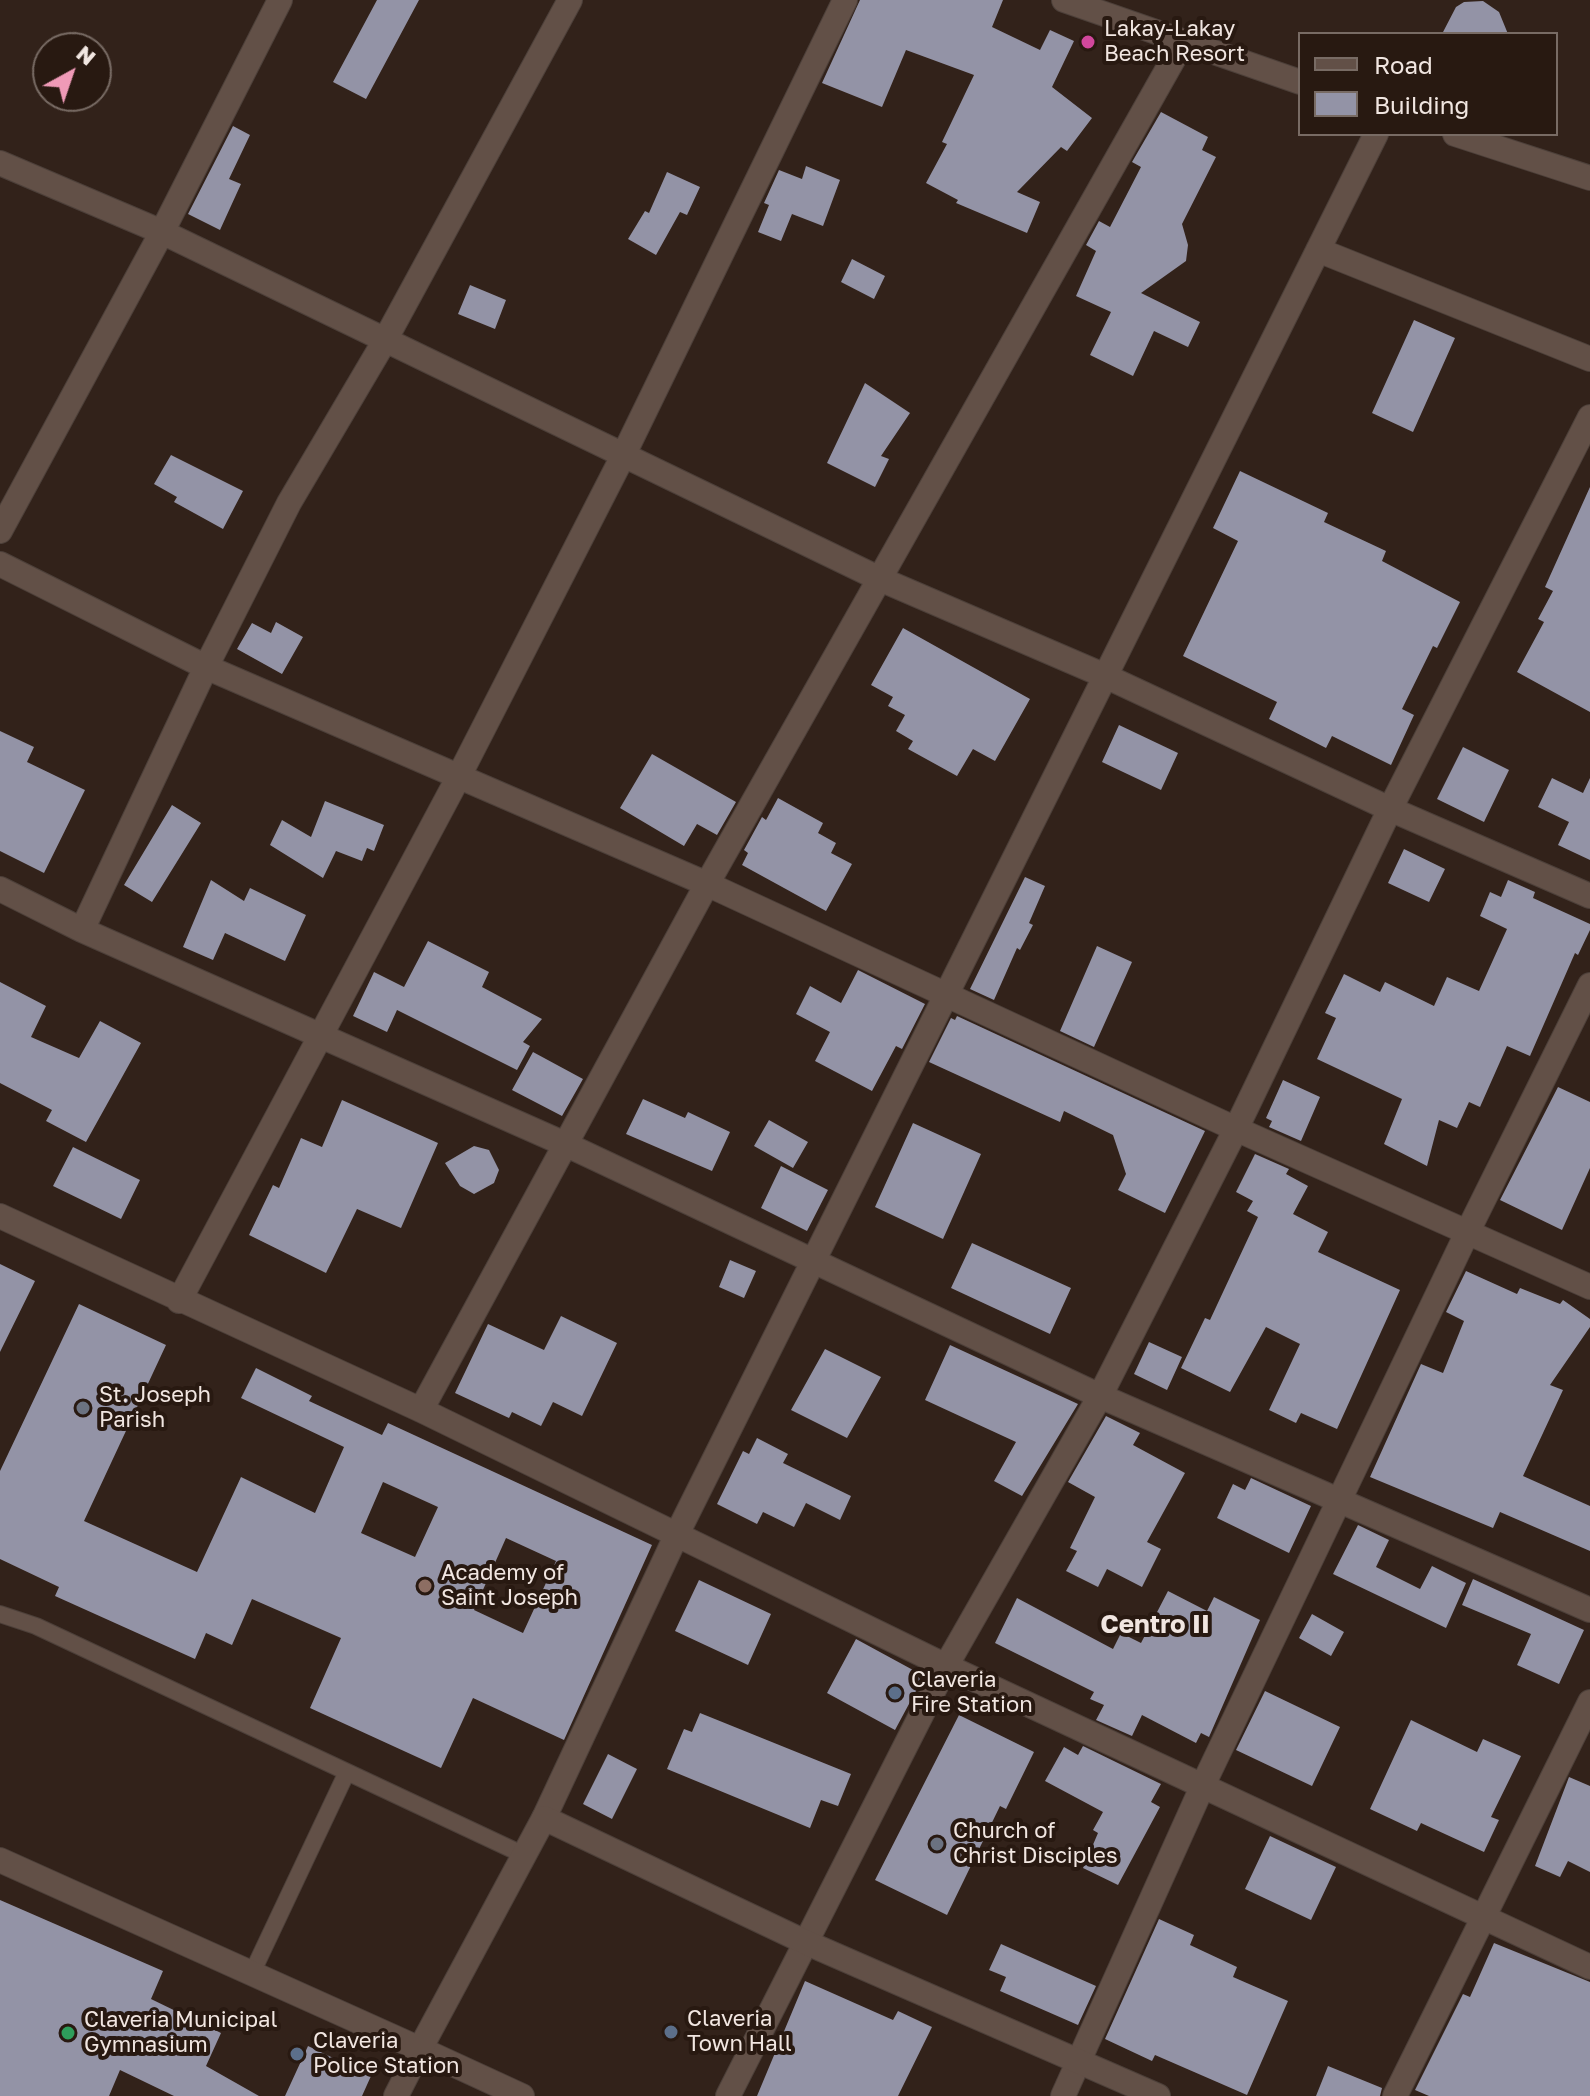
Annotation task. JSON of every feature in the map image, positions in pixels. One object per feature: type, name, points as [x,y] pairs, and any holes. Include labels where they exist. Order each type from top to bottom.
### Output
[{"type":"street","points":[[0,531],[162,232],[280,0]]},
{"type":"street","points":[[82,930],[206,667],[289,503],[384,342],[570,0]]},
{"type":"street","points":[[179,1301],[458,778],[623,456],[845,0]]},
{"type":"street","points":[[1064,0],[1298,81]]},
{"type":"street","points":[[421,1410],[707,884],[1183,42]]},
{"type":"street","points":[[396,2096],[544,1818],[677,1534],[1103,675],[1375,136]]},
{"type":"street","points":[[1461,136],[1590,178]]},
{"type":"street","points":[[0,163],[162,232],[384,342],[880,579],[1103,675],[1390,809],[1590,896]]},
{"type":"street","points":[[1318,250],[1590,359]]},
{"type":"street","points":[[728,2096],[946,1666],[1100,1396],[1236,1129],[1390,809],[1590,417]]},
{"type":"street","points":[[0,564],[206,667],[707,884],[1236,1129],[1590,1287]]},
{"type":"street","points":[[0,889],[82,930],[567,1145],[1100,1396],[1590,1610]]},
{"type":"street","points":[[1063,2096],[1203,1785],[1467,1233],[1590,985]]},
{"type":"street","points":[[0,1216],[421,1410],[946,1666],[1590,1967]]},
{"type":"street","points":[[1395,2096],[1590,1702]]},
{"type":"street","points":[[544,1818],[805,1942],[1158,2096]]},
{"type":"street","points":[[0,1860],[522,2096]]},
{"type":"lane","points":[[0,1614],[36,1626],[524,1855]]},
{"type":"lane","points":[[252,1973],[347,1772]]},
{"type":"building","points":[[377,0],[419,0],[366,99],[333,82]]},
{"type":"building","points":[[860,0],[1003,0],[992,27],[1040,50],[1050,30],[1074,41],[1052,87],[1092,118],[1067,151],[1061,147],[1017,192],[1040,202],[1027,233],[956,203],[958,200],[926,183],[947,144],[942,142],[974,75],[906,50],[882,107],[822,83]]},
{"type":"building","points":[[1483,1],[1499,12],[1507,32],[1443,32],[1456,7],[1464,2]]},
{"type":"building","points":[[1161,112],[1208,137],[1202,150],[1216,157],[1182,224],[1188,245],[1186,261],[1141,293],[1200,322],[1188,347],[1154,331],[1133,376],[1090,355],[1111,312],[1076,296],[1096,251],[1086,245],[1099,221],[1110,227],[1141,167],[1132,162]]},
{"type":"building","points":[[233,126],[250,135],[229,179],[241,184],[220,230],[188,214]]},
{"type":"building","points":[[806,166],[840,180],[823,226],[792,214],[781,241],[758,232],[769,205],[764,203],[779,170],[802,179]]},
{"type":"building","points":[[667,172],[700,187],[687,215],[680,212],[656,255],[628,239],[645,211],[649,213]]},
{"type":"building","points":[[852,259],[885,276],[874,299],[841,282]]},
{"type":"building","points":[[470,285],[506,300],[495,329],[458,314]]},
{"type":"building","points":[[1414,320],[1455,338],[1413,432],[1372,413]]},
{"type":"building","points":[[865,383],[910,413],[881,456],[889,459],[875,487],[827,463]]},
{"type":"building","points":[[171,455],[243,491],[223,529],[174,502],[177,497],[154,484]]},
{"type":"building","points":[[1240,471],[1328,513],[1324,522],[1386,551],[1382,561],[1460,602],[1437,648],[1433,646],[1402,709],[1414,715],[1391,765],[1332,736],[1326,748],[1269,719],[1277,702],[1183,656],[1238,541],[1213,528]]},
{"type":"building","points":[[1590,487],[1590,712],[1517,672],[1544,622],[1538,619],[1553,591],[1545,587]]},
{"type":"building","points":[[276,622],[303,637],[282,674],[237,649],[252,623],[271,633]]},
{"type":"building","points":[[903,628],[1030,699],[995,761],[973,749],[957,776],[908,749],[913,741],[896,731],[905,715],[888,706],[893,697],[871,685]]},
{"type":"building","points":[[1119,725],[1178,753],[1161,790],[1102,762]]},
{"type":"building","points":[[0,731],[34,747],[27,762],[85,790],[44,873],[0,851]]},
{"type":"building","points":[[1463,747],[1509,770],[1484,822],[1437,799]]},
{"type":"building","points":[[652,754],[736,802],[717,835],[697,824],[684,846],[620,808]]},
{"type":"building","points":[[1552,778],[1583,793],[1590,778],[1590,860],[1558,845],[1569,822],[1538,807]]},
{"type":"building","points":[[778,798],[823,823],[818,833],[836,843],[831,853],[852,864],[826,911],[742,865],[748,853],[744,850],[762,817],[766,820]]},
{"type":"building","points":[[325,801],[384,825],[374,851],[367,848],[362,861],[336,851],[323,878],[270,845],[282,820],[311,837]]},
{"type":"building","points":[[172,805],[201,823],[152,902],[124,885]]},
{"type":"building","points":[[1404,849],[1445,869],[1429,902],[1388,883]]},
{"type":"building","points":[[1025,877],[1045,886],[1029,923],[1033,925],[1020,950],[1017,948],[994,1000],[970,989]]},
{"type":"building","points":[[211,880],[244,901],[250,888],[306,915],[285,961],[225,933],[213,960],[183,947]]},
{"type":"building","points":[[1508,880],[1535,892],[1533,898],[1590,924],[1590,930],[1578,955],[1575,953],[1530,1056],[1507,1046],[1480,1107],[1469,1102],[1457,1128],[1439,1120],[1427,1166],[1384,1144],[1402,1099],[1317,1059],[1336,1018],[1325,1013],[1344,974],[1380,992],[1385,982],[1434,1006],[1447,977],[1479,991],[1507,929],[1480,916],[1490,892],[1501,897]]},
{"type":"building","points":[[428,941],[489,972],[482,987],[542,1019],[523,1042],[530,1046],[517,1070],[397,1010],[387,1032],[353,1016],[374,972],[404,987]]},
{"type":"building","points":[[1097,946],[1132,962],[1094,1047],[1060,1031]]},
{"type":"building","points":[[858,970],[925,1004],[902,1049],[896,1046],[872,1091],[815,1061],[830,1032],[796,1014],[810,986],[841,1003]]},
{"type":"building","points":[[0,982],[46,1006],[31,1037],[79,1058],[100,1021],[141,1043],[86,1142],[46,1121],[52,1110],[0,1083]]},
{"type":"building","points":[[957,1016],[1205,1131],[1165,1213],[1118,1190],[1126,1174],[1113,1135],[1064,1111],[1060,1122],[929,1062],[951,1018],[955,1020]]},
{"type":"building","points":[[533,1052],[583,1079],[562,1116],[512,1090]]},
{"type":"building","points":[[1283,1080],[1320,1097],[1301,1141],[1269,1127],[1272,1121],[1266,1118]]},
{"type":"building","points":[[1558,1087],[1590,1102],[1590,1168],[1562,1230],[1500,1200]]},
{"type":"building","points":[[643,1099],[685,1118],[688,1112],[730,1132],[712,1171],[626,1134]]},
{"type":"building","points":[[342,1100],[438,1143],[401,1228],[357,1209],[326,1273],[249,1235],[273,1185],[279,1188],[301,1138],[322,1147]]},
{"type":"building","points":[[769,1120],[808,1142],[793,1168],[754,1146]]},
{"type":"building","points":[[913,1123],[981,1154],[943,1239],[875,1207]]},
{"type":"building","points":[[474,1146],[489,1150],[499,1170],[494,1183],[474,1194],[460,1186],[445,1163]]},
{"type":"building","points":[[73,1147],[140,1180],[121,1219],[53,1186]]},
{"type":"building","points":[[1255,1154],[1289,1169],[1286,1174],[1308,1186],[1293,1214],[1328,1232],[1318,1252],[1400,1290],[1337,1429],[1301,1413],[1296,1423],[1269,1410],[1300,1344],[1266,1327],[1230,1392],[1181,1368],[1205,1318],[1210,1320],[1258,1217],[1247,1211],[1253,1201],[1236,1192]]},
{"type":"building","points":[[781,1166],[828,1190],[807,1231],[761,1208]]},
{"type":"building","points":[[972,1243],[1071,1288],[1050,1334],[951,1288]]},
{"type":"building","points":[[730,1260],[756,1271],[744,1298],[719,1287]]},
{"type":"building","points":[[0,1264],[35,1281],[0,1352]]},
{"type":"building","points":[[1466,1271],[1517,1294],[1520,1288],[1560,1304],[1563,1300],[1590,1319],[1590,1327],[1550,1385],[1563,1390],[1523,1476],[1590,1506],[1590,1551],[1500,1512],[1493,1528],[1370,1477],[1421,1364],[1443,1373],[1464,1321],[1446,1312]]},
{"type":"building","points":[[79,1304],[166,1345],[84,1521],[197,1572],[241,1477],[315,1513],[344,1447],[241,1398],[256,1368],[312,1396],[309,1401],[382,1435],[388,1423],[652,1545],[564,1740],[473,1698],[441,1768],[310,1708],[341,1638],[252,1599],[232,1645],[206,1633],[195,1659],[55,1596],[59,1587],[0,1559],[0,1471]],"holes":[[[383,1482],[438,1507],[415,1557],[361,1533]],[[506,1538],[556,1561],[523,1633],[474,1610]]]},
{"type":"building","points":[[561,1316],[617,1343],[582,1416],[553,1402],[541,1426],[512,1412],[509,1418],[455,1393],[488,1324],[544,1350]]},
{"type":"building","points":[[1149,1342],[1182,1357],[1167,1390],[1134,1374]]},
{"type":"building","points":[[950,1345],[1078,1404],[1022,1496],[994,1481],[1016,1442],[925,1400]]},
{"type":"building","points":[[825,1349],[881,1377],[847,1438],[791,1410]]},
{"type":"building","points":[[1106,1416],[1140,1433],[1133,1445],[1185,1473],[1147,1542],[1161,1549],[1142,1587],[1107,1569],[1098,1587],[1066,1571],[1077,1551],[1070,1548],[1095,1497],[1068,1482]]},
{"type":"building","points":[[757,1438],[788,1454],[783,1463],[851,1496],[840,1520],[806,1503],[794,1527],[763,1512],[757,1524],[717,1504],[743,1451],[749,1454]]},
{"type":"building","points":[[1251,1478],[1311,1506],[1289,1553],[1217,1518],[1233,1484],[1245,1490]]},
{"type":"building","points":[[1358,1525],[1389,1540],[1376,1567],[1420,1589],[1432,1566],[1466,1583],[1446,1628],[1333,1574]]},
{"type":"building","points":[[1473,1579],[1584,1630],[1559,1684],[1517,1665],[1531,1634],[1462,1605]]},
{"type":"building","points":[[699,1580],[771,1614],[748,1665],[675,1631]]},
{"type":"building","points":[[1168,1591],[1207,1611],[1214,1597],[1260,1620],[1209,1737],[1201,1733],[1196,1743],[1142,1715],[1132,1736],[1096,1720],[1104,1705],[1090,1699],[1094,1692],[995,1643],[1017,1598],[1113,1649],[1121,1633],[1141,1643]]},
{"type":"building","points":[[1312,1614],[1344,1632],[1331,1656],[1299,1638]]},
{"type":"building","points":[[856,1639],[924,1676],[895,1730],[827,1693]]},
{"type":"building","points":[[1265,1691],[1340,1727],[1312,1786],[1236,1750]]},
{"type":"building","points":[[700,1713],[851,1774],[838,1806],[821,1800],[810,1828],[667,1769],[684,1729],[692,1732]]},
{"type":"building","name":"Church of Christ Disciples","points":[[959,1715],[1034,1752],[1006,1809],[1000,1806],[947,1915],[875,1880]]},
{"type":"building","points":[[1411,1720],[1477,1752],[1483,1739],[1521,1756],[1491,1817],[1499,1820],[1484,1852],[1421,1823],[1417,1831],[1370,1809]]},
{"type":"building","points":[[1083,1746],[1161,1784],[1151,1802],[1160,1807],[1118,1885],[1083,1868],[1098,1833],[1093,1830],[1103,1812],[1045,1781],[1064,1747],[1078,1755]]},
{"type":"building","points":[[608,1754],[637,1769],[612,1819],[583,1804]]},
{"type":"building","points":[[1569,1777],[1590,1786],[1590,1872],[1568,1861],[1560,1877],[1535,1866]]},
{"type":"building","points":[[1270,1836],[1336,1867],[1311,1920],[1245,1889]]},
{"type":"building","name":"Claveria Municipal Gymnasium","points":[[0,1900],[163,1971],[151,1999],[221,2033],[206,2066],[259,2096],[174,2096],[120,2070],[109,2096],[0,2096]]},
{"type":"building","points":[[1159,1919],[1194,1935],[1190,1945],[1237,1967],[1233,1977],[1288,2001],[1247,2095],[1155,2055],[1152,2061],[1105,2039]]},
{"type":"building","points":[[1494,1943],[1590,1982],[1590,2096],[1429,2096],[1415,2090],[1463,1994],[1470,1997]]},
{"type":"building","points":[[1001,1944],[1096,1986],[1078,2025],[1000,1991],[1006,1977],[989,1970]]},
{"type":"building","points":[[805,1981],[893,2020],[898,2011],[932,2027],[898,2096],[757,2096]]},
{"type":"building","points":[[308,2046],[371,2076],[362,2096],[285,2096]]},
{"type":"building","points":[[1328,2066],[1382,2088],[1380,2096],[1316,2096]]},
{"type":"place","name":"Lakay-Lakay Beach Resort","points":[[1088,42]]},
{"type":"place","name":"St. Joseph Parish","points":[[83,1408]]},
{"type":"place","name":"Academy of Saint Joseph","points":[[425,1586]]},
{"type":"place","name":"Claveria Fire Station","points":[[895,1693]]},
{"type":"place","name":"Church of Christ Disciples","points":[[937,1844]]},
{"type":"place","name":"Claveria Town Hall","points":[[671,2032]]},
{"type":"place","name":"Claveria Municipal Gymnasium","points":[[68,2033]]},
{"type":"place","name":"Claveria Police Station","points":[[297,2054]]},
{"type":"district","name":"Centro II","points":[[1155,1625]]}]
